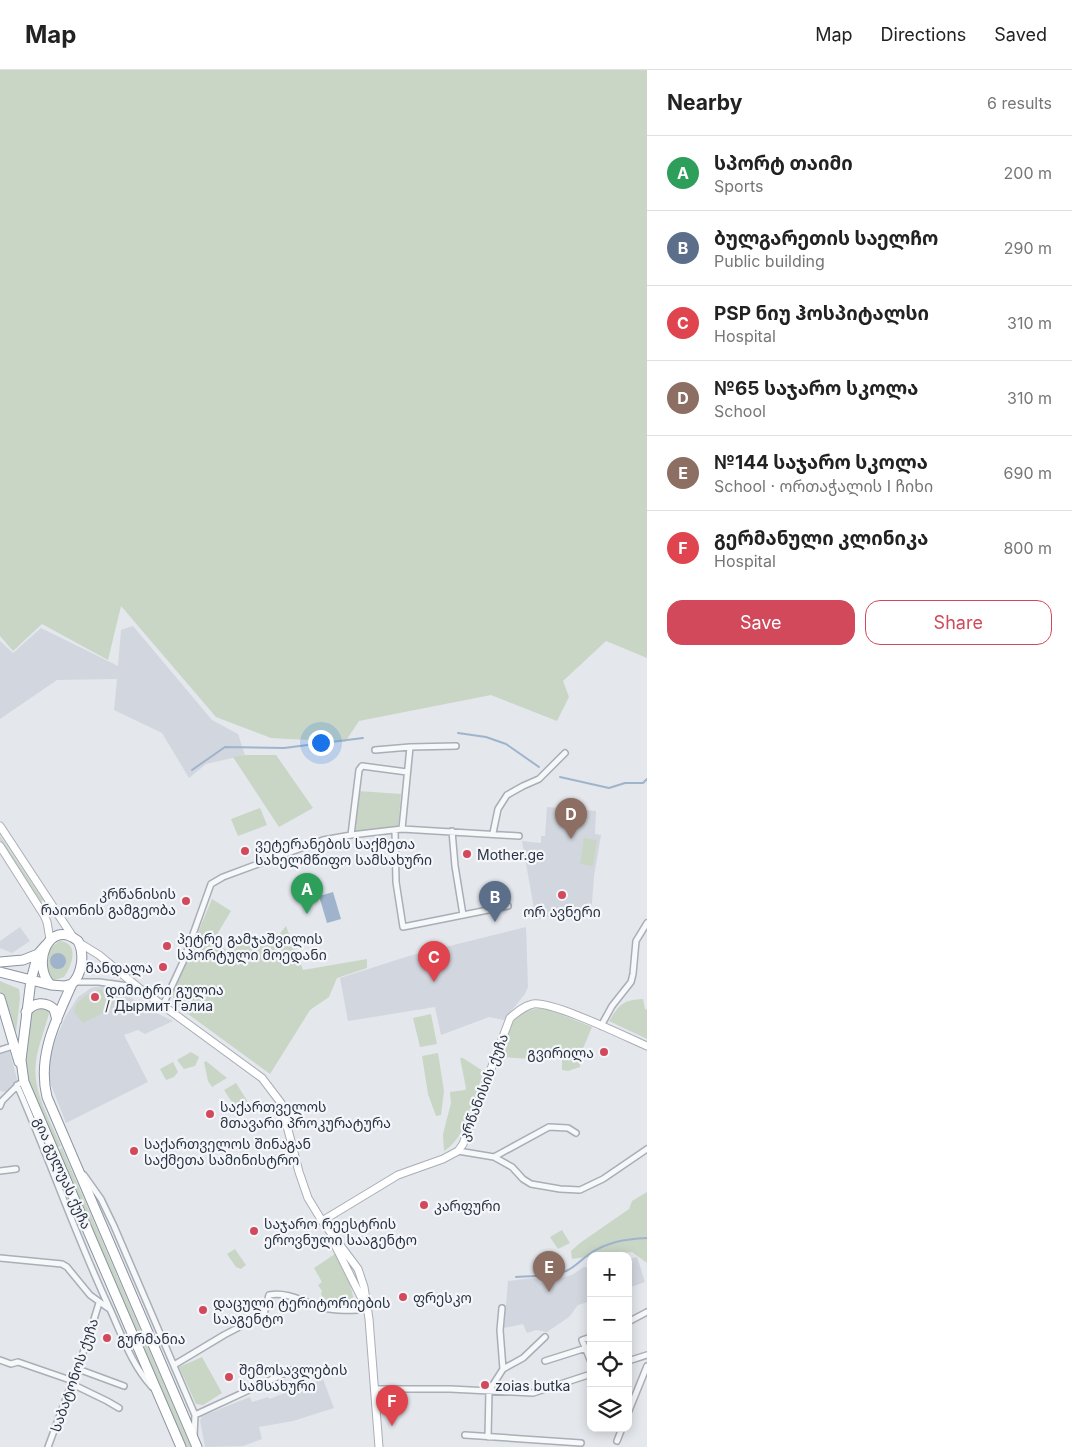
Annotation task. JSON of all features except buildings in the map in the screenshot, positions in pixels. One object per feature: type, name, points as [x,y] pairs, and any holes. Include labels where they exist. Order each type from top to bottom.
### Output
[{"type":"highway","points":[[0,972],[51,985],[64,986],[73,983],[80,970],[82,961],[81,949],[76,939],[63,935],[48,942],[42,969],[51,985]]},
{"type":"highway","name":"გია გულუას ქუჩა","points":[[48,942],[38,954],[32,980],[26,1012],[21,1060],[21,1083],[181,1447]]},
{"type":"highway","points":[[0,962],[23,960],[38,954]]},
{"type":"highway","name":"გია გულუას ქუჩა","points":[[73,983],[51,1034],[45,1058],[47,1097],[196,1443]]},
{"type":"highway","points":[[0,998],[22,1072]]},
{"type":"highway","points":[[26,1012],[33,1005],[45,1004],[54,1010],[57,1020]]},
{"type":"street","points":[[375,750],[456,746]]},
{"type":"street","points":[[402,829],[410,747]]},
{"type":"street","points":[[494,834],[498,809],[507,795],[539,779],[565,753]]},
{"type":"street","points":[[351,835],[359,770],[362,766],[407,772]]},
{"type":"street","points":[[0,826],[76,939],[139,988],[262,1078],[277,1096],[284,1113],[299,1172],[308,1198],[340,1252],[368,1310],[379,1447]]},
{"type":"street","points":[[164,1005],[183,962],[211,884],[223,877],[323,840],[351,835],[402,829],[519,836]]},
{"type":"street","points":[[395,830],[396,882],[403,927],[508,906]]},
{"type":"street","points":[[452,831],[463,915]]},
{"type":"street","points":[[0,846],[48,922],[48,942]]},
{"type":"street","points":[[601,1026],[612,1006],[631,982],[636,941],[647,923]]},
{"type":"street","points":[[73,983],[118,984],[139,988]]},
{"type":"street","name":"კრწანისის ქუჩა","points":[[322,1221],[398,1175],[443,1159],[458,1151],[510,1018],[520,1009],[533,1004],[540,1004],[566,1012],[647,1046]]},
{"type":"street","points":[[0,1050],[14,1046]]},
{"type":"street","points":[[0,1106],[2,1101],[21,1083]]},
{"type":"street","name":"გია გულუას ქუჩა","points":[[21,1083],[80,1242],[129,1354],[141,1374],[159,1394]]},
{"type":"street","points":[[494,1157],[549,1127],[568,1128],[576,1133]]},
{"type":"street","points":[[458,1151],[494,1157],[512,1167],[523,1179],[531,1184],[580,1190],[603,1179],[647,1149]]},
{"type":"street","name":"გია გულუას ქუჩა","points":[[78,1167],[101,1199],[114,1226],[195,1415],[196,1443]]},
{"type":"street","points":[[0,1171],[16,1169]]},
{"type":"street","points":[[0,1258],[62,1264],[67,1267],[90,1295],[109,1308]]},
{"type":"street","points":[[174,1366],[224,1335],[264,1314],[270,1295],[279,1293],[330,1310],[368,1310]]},
{"type":"street","name":"საბატონოს ქუჩა","points":[[48,1447],[78,1369],[99,1302]]},
{"type":"street","points":[[502,1308],[500,1330],[503,1369]]},
{"type":"street","points":[[632,1320],[647,1312]]},
{"type":"street","points":[[488,1436],[489,1391],[503,1369],[524,1358],[544,1337]]},
{"type":"street","points":[[545,1362],[586,1348],[582,1340],[587,1338]]},
{"type":"street","points":[[632,1360],[647,1355]]},
{"type":"street","points":[[0,1360],[11,1364],[18,1362],[73,1383],[119,1408]]},
{"type":"street","points":[[632,1403],[647,1366]]},
{"type":"street","points":[[78,1369],[124,1386]]},
{"type":"street","points":[[195,1415],[292,1370]]},
{"type":"street","points":[[375,1389],[533,1393],[587,1375]]},
{"type":"street","points":[[617,1440],[620,1432]]},
{"type":"street","points":[[465,1435],[581,1443]]},
{"type":"shaded area","points":[[133,626],[212,720],[238,734],[245,755],[206,764],[189,778],[162,733],[114,710],[117,679],[57,680],[0,719],[0,641],[13,653],[41,628],[118,666],[121,630]]},
{"type":"shaded area","points":[[547,807],[596,811],[595,834],[601,835],[594,876],[591,915],[557,915],[536,920],[522,841],[541,843],[541,836],[545,836]]},
{"type":"shaded area","points":[[20,927],[30,941],[12,953],[0,948],[0,941]]},
{"type":"shaded area","points":[[526,927],[528,987],[525,994],[504,1020],[489,1017],[441,1035],[435,1007],[348,1021],[340,978],[409,956]]},
{"type":"shaded area","points":[[106,985],[120,989],[142,1006],[173,1021],[145,1034],[138,1030],[124,1035],[148,1082],[66,1123],[48,1077],[50,1057],[66,1016],[78,997],[91,988]]},
{"type":"shaded area","points":[[9,1049],[18,1083],[6,1092],[0,1091],[0,1052]]},
{"type":"shaded area","points":[[637,1257],[645,1282],[632,1287],[632,1258]]},
{"type":"shaded area","points":[[587,1267],[587,1302],[578,1305],[569,1317],[547,1332],[536,1330],[527,1333],[523,1324],[504,1328],[508,1281],[534,1278],[540,1283],[572,1275]]},
{"type":"shaded area","points":[[323,1379],[334,1408],[293,1421],[259,1427],[262,1439],[243,1446],[205,1447],[200,1421],[202,1416],[250,1397],[252,1402],[268,1397],[269,1399]]},
{"type":"green space","points":[[0,70],[647,70],[647,658],[606,641],[563,681],[569,697],[557,721],[491,695],[359,721],[345,742],[271,738],[216,717],[121,606],[108,660],[42,624],[13,651],[0,636]]},
{"type":"green space","points":[[276,755],[313,808],[279,827],[233,757]]},
{"type":"green space","points":[[358,791],[401,794],[398,828],[354,832]]},
{"type":"green space","points":[[260,808],[267,825],[238,836],[231,819]]},
{"type":"green space","points":[[0,836],[43,900],[41,902],[0,840]]},
{"type":"green space","points":[[584,838],[597,840],[593,866],[580,864]]},
{"type":"green space","points":[[212,899],[231,911],[213,941],[228,951],[242,934],[256,943],[277,937],[286,926],[303,970],[367,959],[367,968],[337,978],[329,997],[310,1010],[270,1074],[173,1003],[173,992]]},
{"type":"green space","points":[[60,941],[70,946],[72,961],[64,977],[55,980],[47,977],[46,961],[48,952]]},
{"type":"green space","points":[[0,981],[19,989],[20,998],[15,1041],[7,1005],[0,991]]},
{"type":"green space","points":[[110,988],[117,991],[118,994],[111,1009],[83,1023],[74,1012],[77,1003],[87,994],[89,995],[90,1002],[97,1002],[100,997],[96,990]]},
{"type":"green space","points":[[643,999],[645,1009],[647,1010],[647,1039],[609,1021],[626,1002]]},
{"type":"green space","points":[[37,1006],[48,1010],[49,1013],[37,1056],[35,1073],[39,1094],[61,1146],[57,1148],[27,1081],[23,1057],[31,1010]]},
{"type":"green space","points":[[545,1008],[592,1027],[582,1051],[580,1067],[568,1071],[562,1070],[560,1052],[547,1055],[538,1062],[532,1059],[501,1057],[499,1055],[509,1028],[518,1016],[533,1009]]},
{"type":"green space","points":[[431,1014],[437,1044],[420,1047],[413,1018]]},
{"type":"green space","points":[[191,1052],[199,1057],[195,1066],[184,1069],[177,1060]]},
{"type":"green space","points":[[438,1053],[444,1091],[441,1115],[436,1116],[428,1094],[422,1056]]},
{"type":"green space","points":[[460,1058],[483,1071],[470,1115],[459,1136],[444,1151],[443,1134],[451,1103],[450,1092],[465,1090],[466,1088]]},
{"type":"green space","points":[[206,1061],[227,1078],[212,1087],[208,1081],[204,1062]]},
{"type":"green space","points":[[173,1062],[178,1072],[174,1077],[166,1080],[160,1069]]},
{"type":"green space","points":[[236,1083],[253,1110],[241,1116],[224,1090]]},
{"type":"green space","points":[[62,1148],[191,1447],[185,1447],[58,1150]]},
{"type":"green space","points":[[647,1192],[647,1263],[632,1252],[587,1252],[587,1257],[572,1259],[571,1251],[629,1209],[632,1201]]},
{"type":"green space","points":[[562,1230],[570,1243],[558,1249],[550,1237]]},
{"type":"green space","points":[[235,1249],[246,1265],[241,1269],[236,1267],[227,1254]]},
{"type":"green space","points":[[335,1254],[349,1282],[354,1301],[351,1305],[341,1306],[325,1301],[318,1285],[322,1282],[314,1268]]},
{"type":"green space","points":[[202,1357],[222,1393],[203,1405],[196,1404],[179,1367]]},
{"type":"water","points":[[333,892],[341,919],[327,923],[319,896]]},
{"type":"water","points":[[55,953],[61,953],[66,958],[64,967],[55,969],[50,964],[50,958]]},
{"type":"waterway","points":[[458,733],[486,737],[506,744],[539,767]]},
{"type":"waterway","points":[[192,770],[225,747],[284,748],[363,738]]},
{"type":"waterway","points":[[560,777],[609,788],[625,783],[643,783],[647,779]]},
{"type":"waterway","points":[[516,1277],[560,1273],[575,1266],[588,1255],[609,1244],[623,1240],[647,1238]]},
{"type":"place","name":"№65 საჯარო სკოლა","points":[[571,839]]},
{"type":"place","name":"ვეტერანების საქმეთა სახელმწიფო სამსახური","points":[[245,851]]},
{"type":"place","name":"Mother.ge","points":[[467,854]]},
{"type":"place","name":"ორ ავნერი","points":[[562,895]]},
{"type":"place","name":"კრწანისის რაიონის გამგეობა","points":[[186,901]]},
{"type":"place","name":"სპორტ თაიმი","points":[[307,914]]},
{"type":"place","name":"ბულგარეთის საელჩო","points":[[495,922]]},
{"type":"place","name":"პეტრე გამჯაშვილის სპორტული მოედანი","points":[[167,946]]},
{"type":"place","name":"მანდალა","points":[[163,967]]},
{"type":"place","name":"PSP ნიუ ჰოსპიტალსი","points":[[434,982]]},
{"type":"place","name":"დიმიტრი გულია / Дырмит Гәлиа","points":[[95,997]]},
{"type":"place","name":"გვირილა","points":[[604,1052]]},
{"type":"place","name":"საქართველოს მთავარი პროკურატურა","points":[[210,1114]]},
{"type":"place","name":"საქართველოს შინაგან საქმეთა სამინისტრო","points":[[134,1151]]},
{"type":"place","name":"კარფური","points":[[424,1205]]},
{"type":"place","name":"საჯარო რეესტრის ეროვნული სააგენტო","points":[[254,1231]]},
{"type":"place","name":"№144 საჯარო სკოლა","points":[[549,1292]]},
{"type":"place","name":"ფრესკო","points":[[403,1297]]},
{"type":"place","name":"დაცული ტერიტორიების სააგენტო","points":[[203,1310]]},
{"type":"place","name":"გურმანია","points":[[107,1338]]},
{"type":"place","name":"შემოსავლების სამსახური","points":[[229,1377]]},
{"type":"place","name":"zoias butka","points":[[485,1385]]},
{"type":"place","name":"გერმანული კლინიკა","points":[[392,1426]]}]
